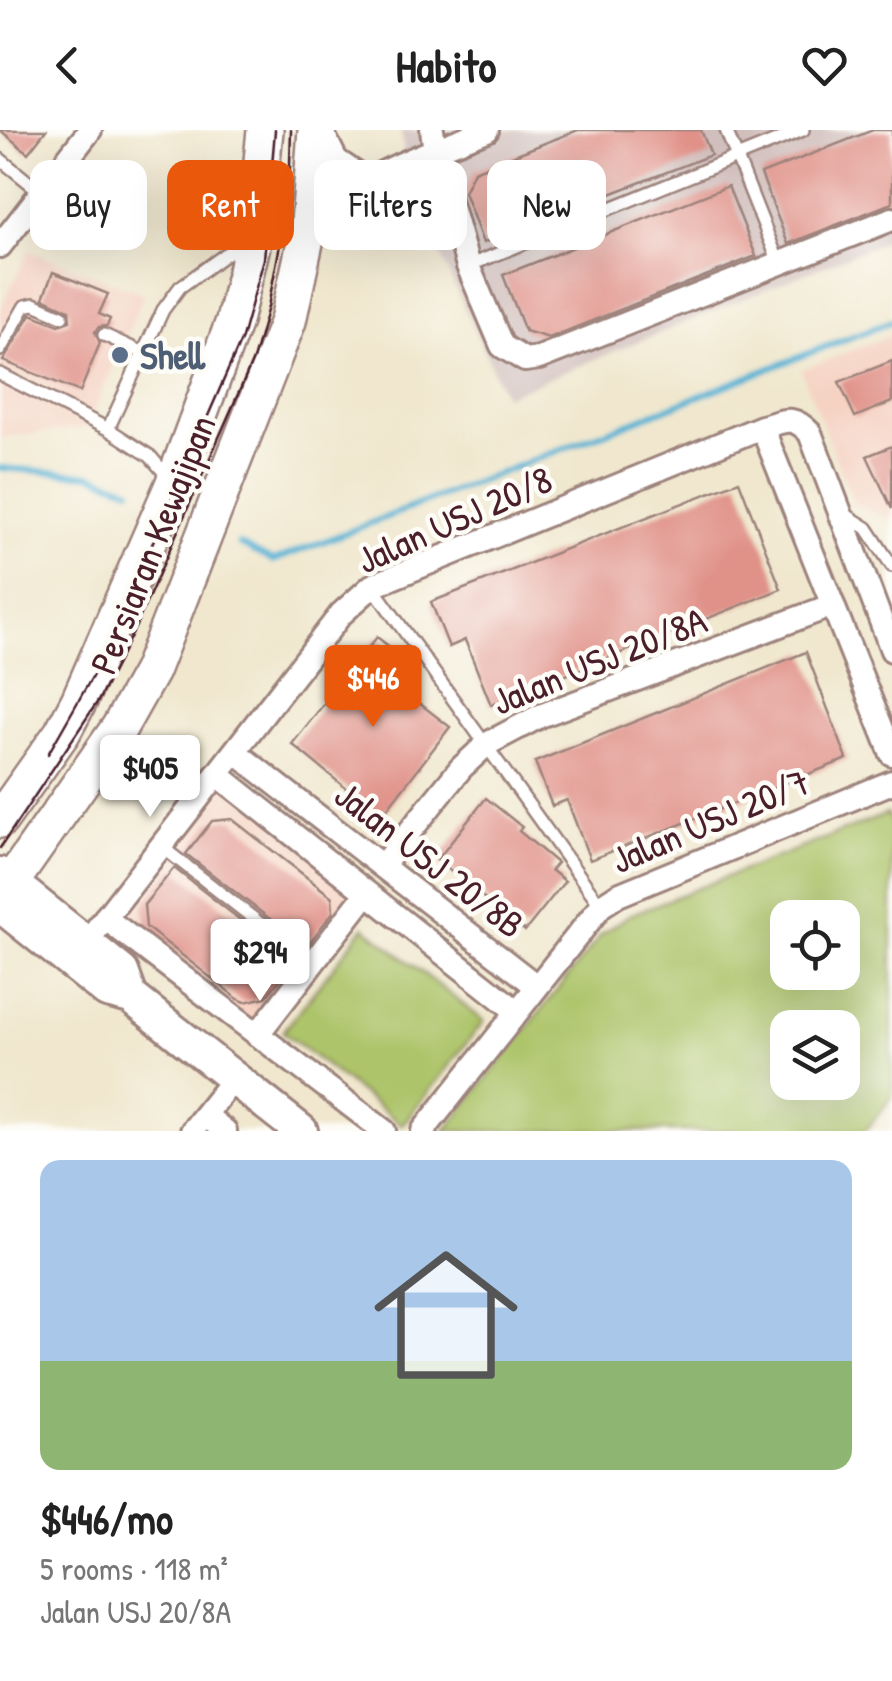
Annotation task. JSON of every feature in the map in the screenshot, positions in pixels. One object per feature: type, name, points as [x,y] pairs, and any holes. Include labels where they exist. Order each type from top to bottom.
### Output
[{"type":"main road","name":"Persiaran Kewajipan","points":[[262,160],[265,130]]},
{"type":"main road","name":"Persiaran Kewajipan","points":[[3,890],[119,728],[151,671],[288,321],[309,224],[318,130]]},
{"type":"main road","name":"Persiaran Kewajipan","points":[[2,815],[62,733],[79,701],[173,485],[234,321],[251,250]]},
{"type":"street","points":[[67,160],[90,130]]},
{"type":"street","points":[[318,130],[336,160]]},
{"type":"street","points":[[401,160],[433,140],[488,130]]},
{"type":"street","points":[[433,140],[468,266],[502,346],[526,360],[892,220]]},
{"type":"street","points":[[0,246],[30,208]]},
{"type":"street","points":[[309,224],[314,219]]},
{"type":"street","points":[[892,650],[810,433],[791,420],[762,427],[892,754]]},
{"type":"street","name":"Jalan USJ 20/8","points":[[96,931],[341,614],[372,586],[762,427]]},
{"type":"street","name":"Jalan USJ 20/8A","points":[[382,866],[460,768],[487,744],[540,716],[833,605]]},
{"type":"street","name":"Jalan USJ 20/8B","points":[[235,752],[535,985]]},
{"type":"street","points":[[218,775],[516,1010]]},
{"type":"street","name":"Jalan USJ 20/7","points":[[423,1131],[601,906],[618,895],[892,782]]},
{"type":"street","points":[[3,890],[96,931],[257,1035],[384,1131]]},
{"type":"street","points":[[3,890],[106,991],[131,997],[301,1131]]},
{"type":"street","points":[[257,1035],[367,893]]},
{"type":"street","points":[[96,931],[122,972],[131,997]]},
{"type":"street","points":[[225,1131],[198,1123],[235,1077]]},
{"type":"lane","points":[[726,130],[779,263]]},
{"type":"lane","points":[[468,266],[804,130]]},
{"type":"lane","points":[[0,159],[30,183]]},
{"type":"lane","points":[[108,429],[163,310],[180,287],[231,250]]},
{"type":"lane","points":[[0,350],[24,306],[34,304],[62,316]]},
{"type":"lane","points":[[104,334],[143,352]]},
{"type":"lane","points":[[0,374],[108,429],[150,456],[173,485]]},
{"type":"lane","points":[[839,511],[868,528],[891,560]]},
{"type":"lane","points":[[372,586],[601,906]]},
{"type":"lane","points":[[162,847],[312,964]]},
{"type":"shaded area","points":[[401,130],[892,130],[892,238],[505,396],[438,250],[467,250],[467,160],[405,160]]},
{"type":"shaded area","points":[[29,251],[144,294],[86,428],[0,437],[0,310]]},
{"type":"shaded area","points":[[892,335],[892,519],[854,504],[801,370]]},
{"type":"shaded area","points":[[218,775],[367,893],[257,1035],[105,918]]},
{"type":"green space","points":[[887,814],[892,824],[892,1097],[865,1131],[445,1131],[601,935],[629,915]]},
{"type":"green space","points":[[364,927],[484,1021],[402,1125],[283,1032]]},
{"type":"building","points":[[0,130],[46,130],[28,153]]},
{"type":"building","points":[[578,130],[701,130],[711,155],[606,196],[606,160],[502,160]]},
{"type":"building","points":[[873,130],[892,130],[892,203],[788,244],[761,174]]},
{"type":"building","points":[[487,166],[487,241],[483,243],[467,200],[467,186],[474,171]]},
{"type":"building","points":[[728,186],[756,256],[549,338],[525,331],[503,275],[566,250],[606,250],[606,234]]},
{"type":"building","points":[[53,272],[108,294],[99,314],[110,319],[107,326],[95,332],[100,343],[80,392],[3,361],[31,314],[59,325],[70,321],[69,310],[43,298]]},
{"type":"building","points":[[892,361],[892,402],[855,417],[839,382]]},
{"type":"building","points":[[892,446],[892,509],[867,456]]},
{"type":"building","points":[[739,481],[781,589],[491,705],[465,640],[449,647],[431,602]]},
{"type":"building","points":[[377,637],[416,668],[406,680],[406,693],[450,727],[381,817],[292,744]]},
{"type":"building","points":[[806,652],[847,759],[590,860],[567,800],[552,806],[535,762]]},
{"type":"building","points":[[486,798],[557,863],[551,870],[565,881],[525,931],[437,860]]},
{"type":"building","points":[[232,819],[332,897],[333,912],[306,947],[186,854],[212,821]]},
{"type":"building","points":[[174,868],[294,962],[266,997],[245,1002],[238,999],[146,927],[144,905]]},
{"type":"waterway","points":[[239,544],[273,561],[892,321]]},
{"type":"waterway","points":[[0,468],[91,475],[130,489]]},
{"type":"tram line","points":[[48,754],[100,663],[242,338],[264,259],[275,130]]},
{"type":"tram line","points":[[0,848],[98,701],[136,626],[253,360],[268,307],[289,198],[291,130]]},
{"type":"place","name":"Shell","points":[[120,355]]}]
